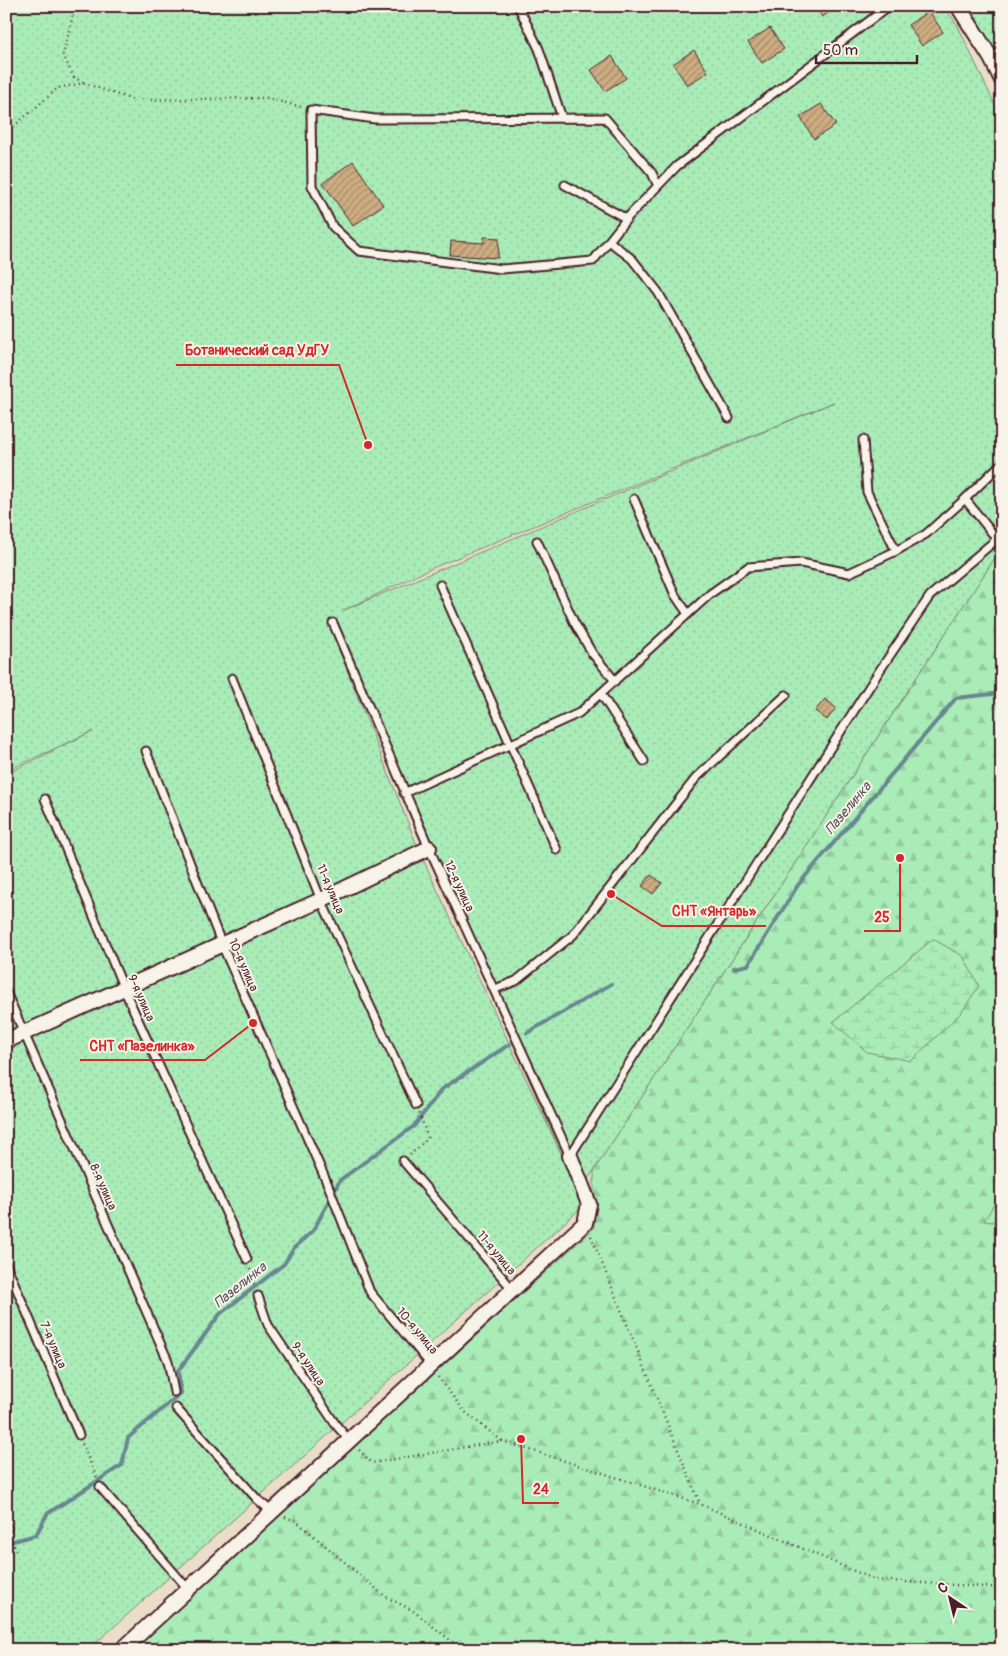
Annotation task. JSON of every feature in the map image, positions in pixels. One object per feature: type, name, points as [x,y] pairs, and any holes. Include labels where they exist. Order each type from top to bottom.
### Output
[{"type":"street","points":[[958,6],[992,58],[1002,80]]},
{"type":"street","points":[[6,1041],[321,900],[429,848]]},
{"type":"street","points":[[122,1650],[585,1223],[588,1204],[570,1156]]},
{"type":"lane","points":[[518,6],[538,49],[562,118]]},
{"type":"lane","points":[[658,186],[652,173],[605,118],[374,119],[311,110],[312,186],[332,227],[359,251],[502,269],[593,261],[627,219],[677,166],[889,6]]},
{"type":"lane","points":[[565,185],[627,219]]},
{"type":"lane","points":[[609,241],[632,259],[658,292],[729,418]]},
{"type":"lane","points":[[863,440],[867,492],[896,551]]},
{"type":"lane","points":[[404,793],[579,713],[710,594],[748,567],[801,563],[849,573],[896,551],[926,534],[1002,463]]},
{"type":"lane","points":[[634,499],[675,595],[688,614]]},
{"type":"lane","points":[[570,1156],[872,682],[930,596],[997,539],[964,499]]},
{"type":"lane","points":[[537,541],[574,622],[592,653],[615,681]]},
{"type":"lane","points":[[440,584],[557,850]]},
{"type":"lane","name":"12-я улица","points":[[332,623],[404,793],[495,988],[570,1156]]},
{"type":"lane","name":"11-я улица","points":[[232,678],[321,900],[416,1105]]},
{"type":"lane","points":[[601,694],[644,761]]},
{"type":"lane","points":[[495,988],[516,981],[573,935],[696,778],[786,695]]},
{"type":"lane","name":"10-я улица","points":[[146,751],[222,944],[328,1185],[370,1292],[430,1365]]},
{"type":"lane","name":"9-я улица","points":[[46,799],[124,989],[247,1259]]},
{"type":"lane","name":"8-я улица","points":[[6,992],[168,1361],[174,1392]]},
{"type":"lane","name":"11-я улица","points":[[404,1161],[513,1290]]},
{"type":"lane","name":"7-я улица","points":[[6,1264],[79,1435]]},
{"type":"lane","name":"9-я улица","points":[[258,1296],[268,1325],[336,1425],[349,1440]]},
{"type":"lane","points":[[176,1408],[257,1499],[272,1512]]},
{"type":"lane","points":[[100,1487],[188,1589]]},
{"type":"path","points":[[75,6],[64,54],[74,78],[84,83],[134,100],[267,98],[311,110]]},
{"type":"path","points":[[6,133],[58,88],[84,83]]},
{"type":"path","points":[[404,1161],[428,1138],[422,1123]]},
{"type":"path","points":[[585,1223],[700,1504]]},
{"type":"path","points":[[430,1365],[464,1411],[502,1441],[700,1504],[875,1580],[1002,1588]]},
{"type":"path","points":[[79,1435],[100,1487]]},
{"type":"path","points":[[349,1440],[372,1463],[502,1441]]},
{"type":"path","points":[[272,1512],[296,1520],[386,1597],[412,1610],[463,1650]]},
{"type":"path","points":[[11,1538],[16,1551]]},
{"type":"green space","points":[[6,6],[943,6],[957,24],[1002,120],[1002,547],[579,1193],[581,1208],[88,1650],[6,1650],[6,774],[93,731],[6,771]],"holes":[[[834,402],[342,611],[430,569]],[[335,640],[564,1159],[564,1160],[420,853]]]},
{"type":"green space","points":[[970,6],[1002,6],[1002,57],[993,49]]},
{"type":"green space","points":[[1002,547],[1002,1650],[131,1650],[594,1228],[594,1170]]},
{"type":"green space","points":[[933,939],[963,956],[979,986],[961,1013],[911,1061],[867,1052],[833,1022]]},
{"type":"green space","points":[[1002,1191],[1002,1223],[984,1221]]},
{"type":"building","points":[[815,6],[839,6],[822,17]]},
{"type":"building","points":[[929,11],[943,32],[922,46],[908,25]]},
{"type":"building","points":[[770,28],[784,49],[762,63],[748,42]]},
{"type":"building","points":[[694,50],[708,72],[687,85],[673,64]]},
{"type":"building","points":[[612,56],[626,78],[605,91],[591,70]]},
{"type":"building","points":[[821,104],[836,125],[814,139],[800,117]]},
{"type":"building","points":[[353,161],[383,205],[353,226],[323,183]]},
{"type":"building","points":[[484,237],[499,238],[498,258],[450,255],[451,241],[484,243]]},
{"type":"building","points":[[825,699],[836,708],[827,720],[815,711]]},
{"type":"building","points":[[651,875],[662,883],[653,894],[642,886]]},
{"type":"waterway","name":"Пазелинка","points":[[734,968],[748,965],[798,885],[956,698],[1002,693]]},
{"type":"waterway","name":"Пазелинка","points":[[527,1033],[611,984]]},
{"type":"waterway","name":"Пазелинка","points":[[6,1543],[36,1535],[47,1514],[122,1465],[128,1438],[181,1393],[178,1371],[220,1314],[284,1264],[294,1248],[313,1231],[340,1180],[414,1126],[442,1089],[510,1044]]},
{"type":"place","name":"Ботанический сад УдГУ","points":[[368,445]]},
{"type":"place","name":"25","points":[[900,858]]},
{"type":"place","name":"СНТ «Янтарь»","points":[[611,894]]},
{"type":"place","name":"СНТ «Пазелинка»","points":[[253,1023]]},
{"type":"place","name":"24","points":[[521,1439]]}]
